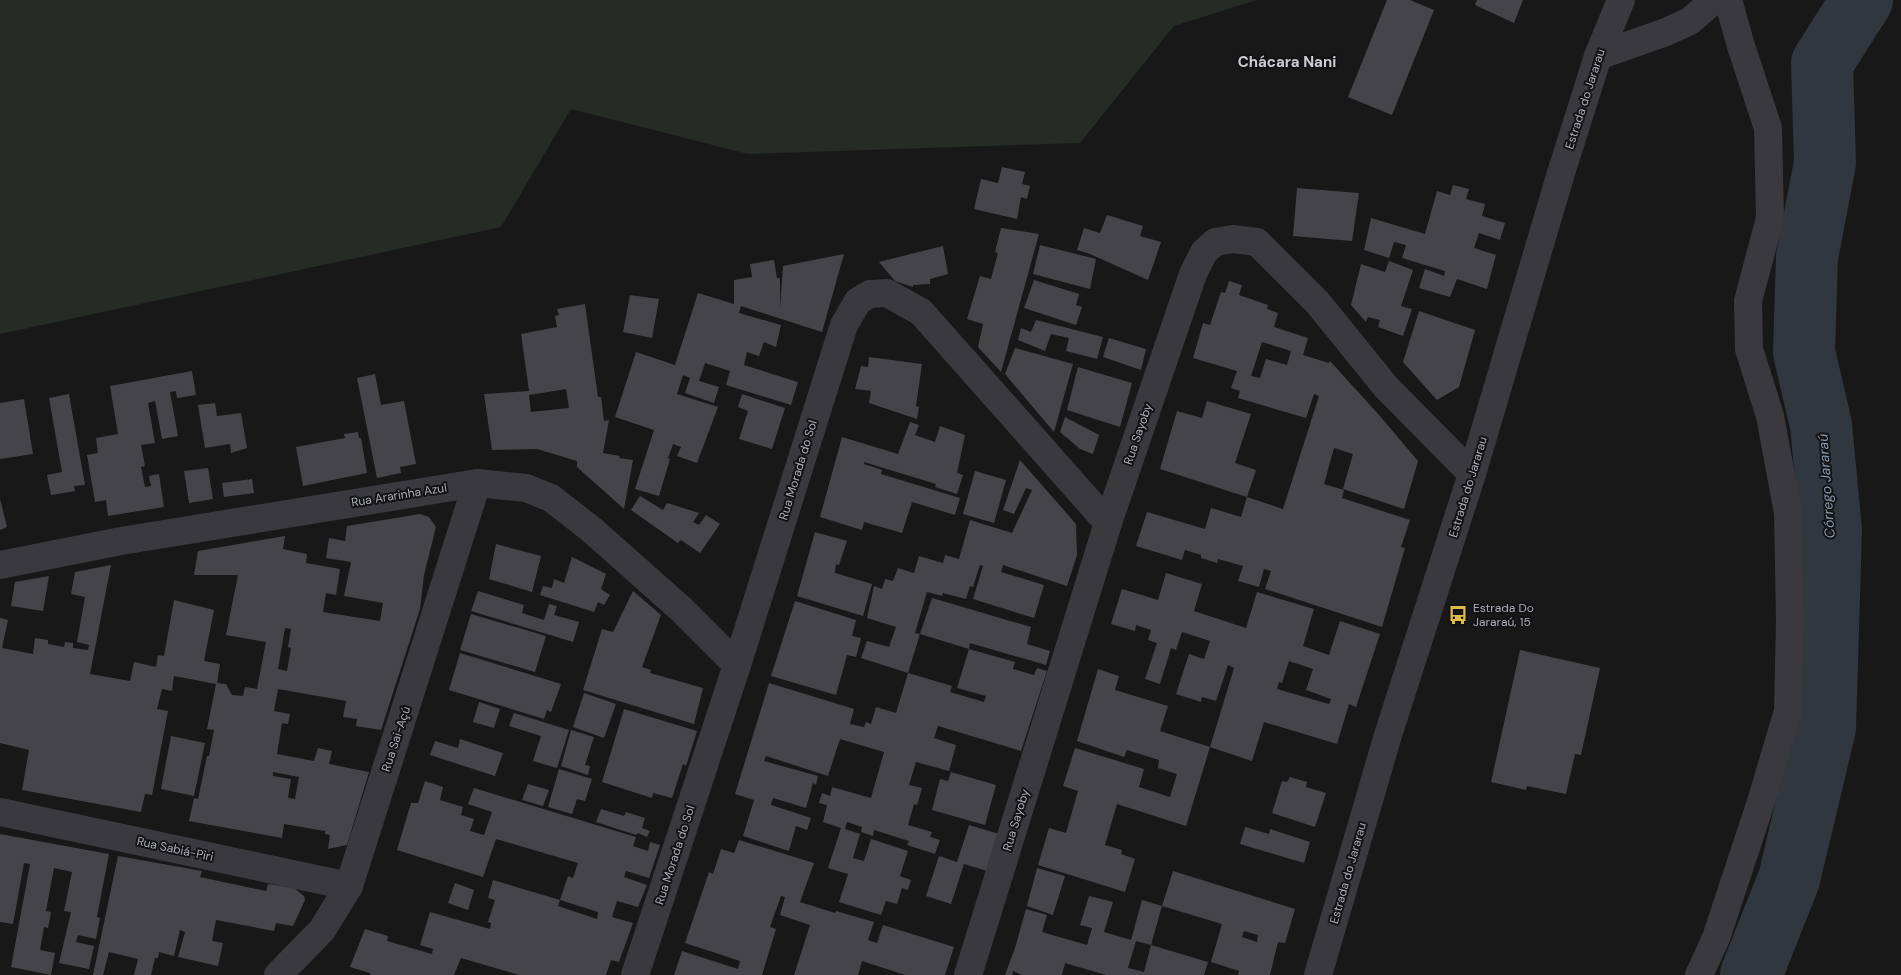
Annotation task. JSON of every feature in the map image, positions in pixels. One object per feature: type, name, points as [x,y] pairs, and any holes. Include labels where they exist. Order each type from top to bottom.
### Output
[{"type":"street","name":"Estrada do Jararau","points":[[1318,975],[1388,735],[1472,474],[1561,173],[1598,56],[1622,0]]},
{"type":"street","points":[[1598,56],[1666,32],[1690,21],[1714,0]]},
{"type":"street","points":[[1699,975],[1716,938],[1788,711],[1790,621],[1788,513],[1770,416],[1748,349],[1748,302],[1770,218],[1768,128],[1728,0]]},
{"type":"street","name":"Rua Sayoby","points":[[968,975],[1108,523],[1193,274],[1204,252],[1215,242],[1234,238],[1257,242],[1318,303],[1386,387],[1472,474]]},
{"type":"street","name":"Rua Morada do Sol","points":[[635,975],[737,665],[844,325],[858,302],[870,294],[887,293],[921,312],[1108,523]]},
{"type":"street","name":"Rua Ararinha Azul","points":[[0,565],[131,540],[477,483],[526,488],[551,498],[592,530],[682,609],[737,665]]},
{"type":"street","name":"Rua Sai-Açú","points":[[278,975],[322,930],[349,886],[477,483]]},
{"type":"street","name":"Rua Sabiá-Piri","points":[[0,812],[349,886]]},
{"type":"shaded area","points":[[0,0],[1257,0],[1174,26],[1080,143],[748,154],[571,109],[501,227],[0,334]]},
{"type":"building","points":[[1387,0],[1410,0],[1434,10],[1392,115],[1348,97]]},
{"type":"building","points":[[1477,0],[1523,0],[1514,23],[1475,5]]},
{"type":"building","points":[[1002,167],[1025,172],[1022,184],[1030,186],[1027,199],[1021,197],[1017,219],[974,209],[981,179],[998,183]]},
{"type":"building","points":[[1453,185],[1469,189],[1466,199],[1485,204],[1482,216],[1505,223],[1500,240],[1479,233],[1474,248],[1496,255],[1487,289],[1457,279],[1450,297],[1419,288],[1425,269],[1444,276],[1445,271],[1402,258],[1406,245],[1394,242],[1389,258],[1364,250],[1371,218],[1425,234],[1437,191],[1450,195]]},
{"type":"building","points":[[1297,188],[1359,193],[1352,241],[1293,236]]},
{"type":"building","points":[[1107,215],[1143,226],[1140,236],[1161,242],[1148,280],[1077,250],[1084,228],[1100,233]]},
{"type":"building","points":[[1001,228],[1039,234],[1001,372],[978,347],[983,324],[967,319],[980,276],[991,279],[998,253],[995,252]]},
{"type":"building","points":[[1040,245],[1096,259],[1090,289],[1033,274]]},
{"type":"building","points":[[943,246],[948,274],[930,279],[930,284],[913,285],[913,287],[895,281],[879,262]]},
{"type":"building","points":[[844,254],[822,332],[741,306],[739,313],[781,325],[776,347],[764,342],[759,356],[747,352],[744,365],[798,382],[791,405],[726,385],[730,371],[705,363],[699,381],[719,387],[714,403],[685,393],[690,378],[683,375],[677,394],[718,407],[697,463],[677,456],[681,447],[673,444],[659,496],[635,489],[654,430],[615,417],[636,352],[675,365],[698,293],[734,304],[734,280],[752,277],[750,264],[774,260],[777,278],[780,278],[780,309],[783,266]]},
{"type":"building","points":[[1389,261],[1413,270],[1401,306],[1412,309],[1403,336],[1378,327],[1380,320],[1368,317],[1366,322],[1351,305],[1361,264],[1385,272]]},
{"type":"building","points":[[1034,280],[1079,294],[1076,305],[1082,307],[1076,325],[1024,308]]},
{"type":"building","points":[[1229,281],[1242,285],[1239,295],[1268,305],[1267,309],[1278,313],[1274,327],[1308,338],[1303,355],[1329,363],[1330,361],[1418,461],[1404,509],[1343,489],[1353,454],[1334,448],[1324,484],[1344,490],[1342,498],[1410,520],[1401,547],[1405,548],[1382,627],[1265,589],[1271,571],[1264,569],[1259,587],[1238,581],[1243,566],[1218,559],[1217,563],[1185,550],[1182,560],[1136,546],[1147,512],[1205,529],[1211,508],[1241,517],[1247,497],[1283,509],[1319,396],[1314,394],[1306,418],[1238,398],[1240,391],[1231,388],[1237,371],[1193,358],[1203,323],[1210,325],[1221,292],[1225,293]],"holes":[[[1262,342],[1291,351],[1287,365],[1266,359],[1260,378],[1251,376]]]},
{"type":"building","points":[[630,295],[659,299],[652,338],[623,332]]},
{"type":"building","points":[[585,304],[598,397],[601,397],[604,421],[609,420],[603,453],[633,460],[624,509],[577,467],[577,461],[537,449],[492,450],[484,394],[529,391],[521,334],[557,327],[555,316],[559,315],[557,309]],"holes":[[[566,389],[569,408],[531,412],[529,395]]]},
{"type":"building","points":[[1419,311],[1475,330],[1459,387],[1437,400],[1403,362]]},
{"type":"building","points":[[1036,320],[1103,337],[1097,359],[1066,351],[1069,338],[1051,334],[1045,351],[1018,340],[1021,328],[1031,332]]},
{"type":"building","points":[[1109,338],[1146,349],[1141,370],[1103,357]]},
{"type":"building","points":[[1015,348],[1073,364],[1054,432],[1005,374]]},
{"type":"building","points":[[869,357],[922,364],[916,406],[919,407],[917,419],[869,403],[871,391],[855,389],[861,366],[868,367]]},
{"type":"building","points":[[1078,367],[1132,383],[1120,427],[1067,410]]},
{"type":"building","points":[[192,371],[196,395],[177,398],[176,391],[170,392],[178,436],[162,439],[155,401],[148,403],[155,443],[141,445],[145,466],[141,467],[145,487],[151,486],[149,476],[159,474],[164,507],[108,516],[106,500],[95,502],[87,455],[98,453],[96,438],[118,434],[110,386]]},
{"type":"building","points":[[375,374],[381,405],[404,401],[416,464],[400,467],[401,473],[377,478],[357,378]]},
{"type":"building","points":[[69,394],[85,485],[74,486],[75,491],[51,495],[47,475],[62,472],[49,398]]},
{"type":"building","points":[[742,394],[785,408],[772,449],[739,439],[748,411],[738,407]]},
{"type":"building","points":[[24,399],[33,454],[0,459],[0,403]]},
{"type":"building","points":[[1207,401],[1251,414],[1235,463],[1256,470],[1247,497],[1160,469],[1177,411],[1202,418]]},
{"type":"building","points":[[215,403],[217,416],[241,413],[247,448],[231,453],[230,444],[205,448],[198,405]]},
{"type":"building","points":[[1065,417],[1099,435],[1093,454],[1080,449],[1060,432]]},
{"type":"building","points":[[910,422],[919,425],[915,435],[935,442],[940,426],[965,435],[957,473],[963,475],[957,494],[935,487],[936,484],[864,462],[864,464],[882,470],[881,474],[960,498],[955,515],[912,502],[902,533],[864,522],[862,530],[820,517],[842,437],[898,454]]},
{"type":"building","points":[[358,432],[359,438],[361,438],[367,473],[303,486],[296,447],[345,438],[344,434]]},
{"type":"building","points":[[1020,460],[1076,524],[1077,555],[1067,586],[1003,565],[1001,572],[1044,585],[1034,618],[973,599],[983,566],[980,565],[973,587],[970,586],[966,599],[943,593],[942,596],[927,592],[915,633],[920,634],[908,673],[861,658],[867,641],[889,647],[896,627],[867,618],[874,586],[882,589],[885,579],[893,581],[898,568],[914,573],[919,556],[943,563],[945,555],[959,559],[970,520],[1012,533],[1032,490],[1026,488],[1014,514],[1003,510]]},
{"type":"building","points":[[208,468],[213,499],[189,503],[184,471]]},
{"type":"building","points":[[975,471],[1006,480],[994,523],[963,514]]},
{"type":"building","points":[[252,479],[254,493],[224,497],[222,483]]},
{"type":"building","points":[[640,496],[663,510],[667,503],[699,513],[693,522],[699,525],[706,515],[720,524],[700,553],[681,540],[678,543],[631,510]]},
{"type":"building","points":[[0,499],[7,527],[0,530]]},
{"type":"building","points":[[420,514],[429,517],[436,527],[424,575],[420,609],[381,730],[356,726],[357,719],[343,717],[346,701],[278,689],[274,711],[290,714],[288,724],[282,723],[277,754],[314,761],[318,748],[332,751],[329,764],[369,772],[347,845],[328,849],[330,835],[325,834],[325,831],[284,824],[282,838],[189,821],[194,798],[198,799],[207,756],[209,756],[214,730],[207,729],[216,684],[174,676],[172,691],[162,689],[157,709],[168,711],[152,795],[145,794],[141,812],[22,790],[29,750],[0,743],[0,618],[8,620],[2,648],[33,654],[35,638],[48,640],[48,644],[64,647],[65,642],[73,643],[73,648],[88,650],[89,645],[77,642],[85,597],[71,594],[75,572],[111,565],[90,674],[130,681],[134,662],[156,667],[158,655],[164,656],[174,600],[214,610],[204,661],[220,664],[217,683],[226,684],[232,695],[243,696],[245,687],[257,689],[266,642],[226,635],[238,575],[194,575],[198,551],[285,536],[283,549],[307,554],[306,563],[340,569],[336,595],[326,593],[323,612],[380,621],[383,603],[344,596],[351,562],[326,558],[329,538],[345,541],[347,526]],"holes":[[[285,628],[291,629],[288,647],[291,648],[287,671],[278,669]],[[273,772],[299,777],[295,799],[288,798],[291,779],[273,776]]]},
{"type":"building","points":[[815,532],[847,541],[839,565],[836,564],[835,573],[872,584],[863,616],[797,596]]},
{"type":"building","points":[[496,544],[541,556],[532,592],[489,579]]},
{"type":"building","points":[[572,557],[606,574],[601,589],[610,595],[604,605],[598,602],[594,612],[540,595],[543,586],[552,588],[554,579],[564,583]]},
{"type":"building","points":[[1166,573],[1202,584],[1194,611],[1246,628],[1257,592],[1314,609],[1303,646],[1329,655],[1340,621],[1380,634],[1356,707],[1349,704],[1337,744],[1264,722],[1252,761],[1210,747],[1234,668],[1228,665],[1216,701],[1202,697],[1201,702],[1176,694],[1189,654],[1204,659],[1210,641],[1182,632],[1176,650],[1171,648],[1160,684],[1145,679],[1157,643],[1148,640],[1151,630],[1136,625],[1135,631],[1111,624],[1122,589],[1158,600]],"holes":[[[1289,661],[1313,669],[1306,690],[1331,699],[1329,704],[1277,689],[1279,682],[1282,683]]]},
{"type":"building","points":[[49,576],[43,611],[11,606],[15,582]]},
{"type":"building","points":[[478,591],[524,605],[522,613],[544,620],[549,604],[557,606],[554,615],[579,622],[573,642],[471,611]]},
{"type":"building","points":[[633,591],[661,615],[642,667],[651,670],[650,673],[703,688],[694,724],[583,690],[602,629],[613,632]]},
{"type":"building","points":[[932,598],[1031,627],[1027,644],[1050,651],[1046,665],[970,643],[969,649],[920,634]]},
{"type":"building","points":[[795,601],[856,620],[852,636],[861,638],[856,657],[847,655],[836,695],[771,676]]},
{"type":"building","points":[[471,614],[546,636],[535,672],[460,650]]},
{"type":"building","points":[[969,649],[1015,662],[1013,669],[1034,675],[1037,668],[1047,671],[1021,751],[938,726],[934,738],[956,745],[949,771],[916,762],[909,785],[922,788],[917,805],[914,804],[908,825],[932,832],[930,837],[940,840],[935,854],[907,845],[909,841],[874,830],[873,836],[861,832],[862,827],[847,822],[845,829],[860,834],[853,858],[864,861],[871,839],[908,851],[900,876],[911,880],[908,890],[902,888],[897,904],[886,901],[881,915],[839,902],[848,874],[828,868],[841,828],[823,822],[827,805],[819,803],[822,793],[830,796],[832,787],[871,798],[884,752],[840,739],[828,776],[766,756],[764,761],[818,776],[816,785],[813,783],[806,808],[773,798],[771,805],[811,818],[807,830],[796,826],[789,851],[743,836],[754,800],[735,794],[769,683],[854,709],[850,724],[864,727],[866,722],[871,724],[876,707],[896,713],[908,673],[952,686],[950,692],[984,702],[986,696],[957,688]]},
{"type":"building","points":[[1520,650],[1600,668],[1581,755],[1575,754],[1566,794],[1527,786],[1526,790],[1491,782]]},
{"type":"building","points":[[460,653],[561,684],[551,712],[547,710],[544,719],[449,690]]},
{"type":"building","points":[[1098,669],[1119,676],[1115,690],[1168,706],[1160,731],[1210,747],[1186,826],[1117,804],[1105,845],[1122,850],[1121,854],[1135,859],[1125,892],[1038,865],[1049,828],[1066,833],[1078,791],[1063,786],[1075,748],[1144,769],[1139,787],[1170,797],[1177,774],[1158,768],[1159,760],[1127,750],[1124,757],[1077,741]]},
{"type":"building","points":[[584,693],[616,704],[604,738],[573,727]]},
{"type":"building","points":[[479,702],[500,709],[494,728],[473,722]]},
{"type":"building","points":[[624,709],[697,731],[686,766],[683,764],[672,798],[653,793],[652,798],[602,782]]},
{"type":"building","points":[[514,713],[569,730],[557,768],[533,761],[541,736],[509,726]]},
{"type":"building","points":[[571,730],[594,737],[585,765],[590,766],[588,775],[561,766]]},
{"type":"building","points":[[171,736],[205,743],[194,796],[161,789]]},
{"type":"building","points":[[460,739],[503,753],[495,776],[430,755],[435,741],[458,748]]},
{"type":"building","points":[[559,769],[592,779],[585,801],[577,799],[572,814],[548,807]]},
{"type":"building","points":[[951,772],[996,785],[985,825],[932,810],[940,779],[948,781]]},
{"type":"building","points":[[1290,777],[1307,782],[1306,787],[1326,793],[1315,827],[1272,813],[1282,781],[1287,782]]},
{"type":"building","points":[[425,781],[443,787],[440,800],[463,807],[461,815],[474,819],[470,831],[484,835],[492,812],[468,804],[474,788],[636,837],[633,846],[648,851],[650,842],[660,845],[649,878],[626,871],[624,877],[647,885],[638,907],[617,901],[612,917],[633,923],[619,962],[611,960],[606,975],[519,975],[461,958],[454,975],[370,975],[370,973],[350,967],[365,929],[388,936],[387,941],[432,954],[433,949],[420,945],[430,912],[490,929],[491,923],[488,922],[495,900],[488,898],[493,880],[560,900],[568,876],[573,878],[578,863],[496,839],[483,877],[397,850],[411,803],[418,803]],"holes":[[[560,900],[598,912],[597,919],[558,906]]]},
{"type":"building","points":[[528,784],[549,790],[543,806],[522,800]]},
{"type":"building","points":[[601,809],[624,816],[626,812],[645,818],[642,828],[650,831],[647,837],[596,822]]},
{"type":"building","points":[[969,825],[999,834],[987,871],[964,864],[951,904],[926,896],[939,856],[957,862]]},
{"type":"building","points":[[1245,827],[1269,834],[1270,829],[1310,842],[1304,863],[1240,844]]},
{"type":"building","points":[[0,834],[109,854],[97,917],[100,918],[96,939],[78,935],[76,942],[94,946],[89,969],[59,963],[71,912],[64,911],[72,872],[54,868],[46,911],[51,912],[48,928],[44,927],[40,950],[55,953],[51,975],[11,967],[30,864],[24,863],[13,924],[0,922]]},
{"type":"building","points":[[739,840],[814,863],[800,902],[874,922],[868,940],[877,943],[883,925],[954,947],[945,975],[905,975],[862,961],[858,975],[794,975],[810,925],[780,915],[785,897],[781,896],[770,927],[776,929],[762,975],[674,975],[682,951],[738,969],[740,961],[685,943],[709,872],[713,874],[721,849],[734,853]]},
{"type":"building","points":[[118,856],[202,871],[200,877],[266,891],[268,884],[294,888],[304,896],[305,900],[293,926],[276,923],[274,931],[216,920],[212,941],[223,943],[218,966],[178,957],[185,932],[180,930],[174,956],[159,952],[158,958],[155,958],[151,975],[134,975],[138,959],[109,952],[103,975],[93,975]]},
{"type":"building","points":[[1037,868],[1065,876],[1053,915],[1027,906]]},
{"type":"building","points":[[1173,871],[1295,909],[1285,943],[1278,942],[1270,975],[1238,975],[1239,971],[1211,962],[1222,924],[1162,906]],"holes":[[[1244,931],[1258,935],[1257,942],[1242,937]]]},
{"type":"building","points":[[455,883],[474,890],[468,910],[448,903]]},
{"type":"building","points":[[1089,896],[1113,902],[1104,932],[1131,940],[1142,900],[1162,906],[1151,945],[1208,962],[1204,975],[1106,975],[1065,963],[1062,975],[1022,975],[1013,971],[1012,975],[1005,975],[1026,909],[1047,915],[1042,932],[1087,945],[1092,928],[1080,925]],"holes":[[[1136,941],[1151,945],[1144,972],[1128,968]]]},
{"type":"waterway","name":"Córrego Jararaú","points":[[1751,975],[1789,879],[1825,728],[1831,530],[1821,425],[1804,352],[1807,257],[1825,163],[1822,63],[1862,0]]},
{"type":"place","name":"Estrada Do Jararaú, 15","points":[[1458,615]]},
{"type":"district","name":"Chácara Nani","points":[[1287,62]]}]
